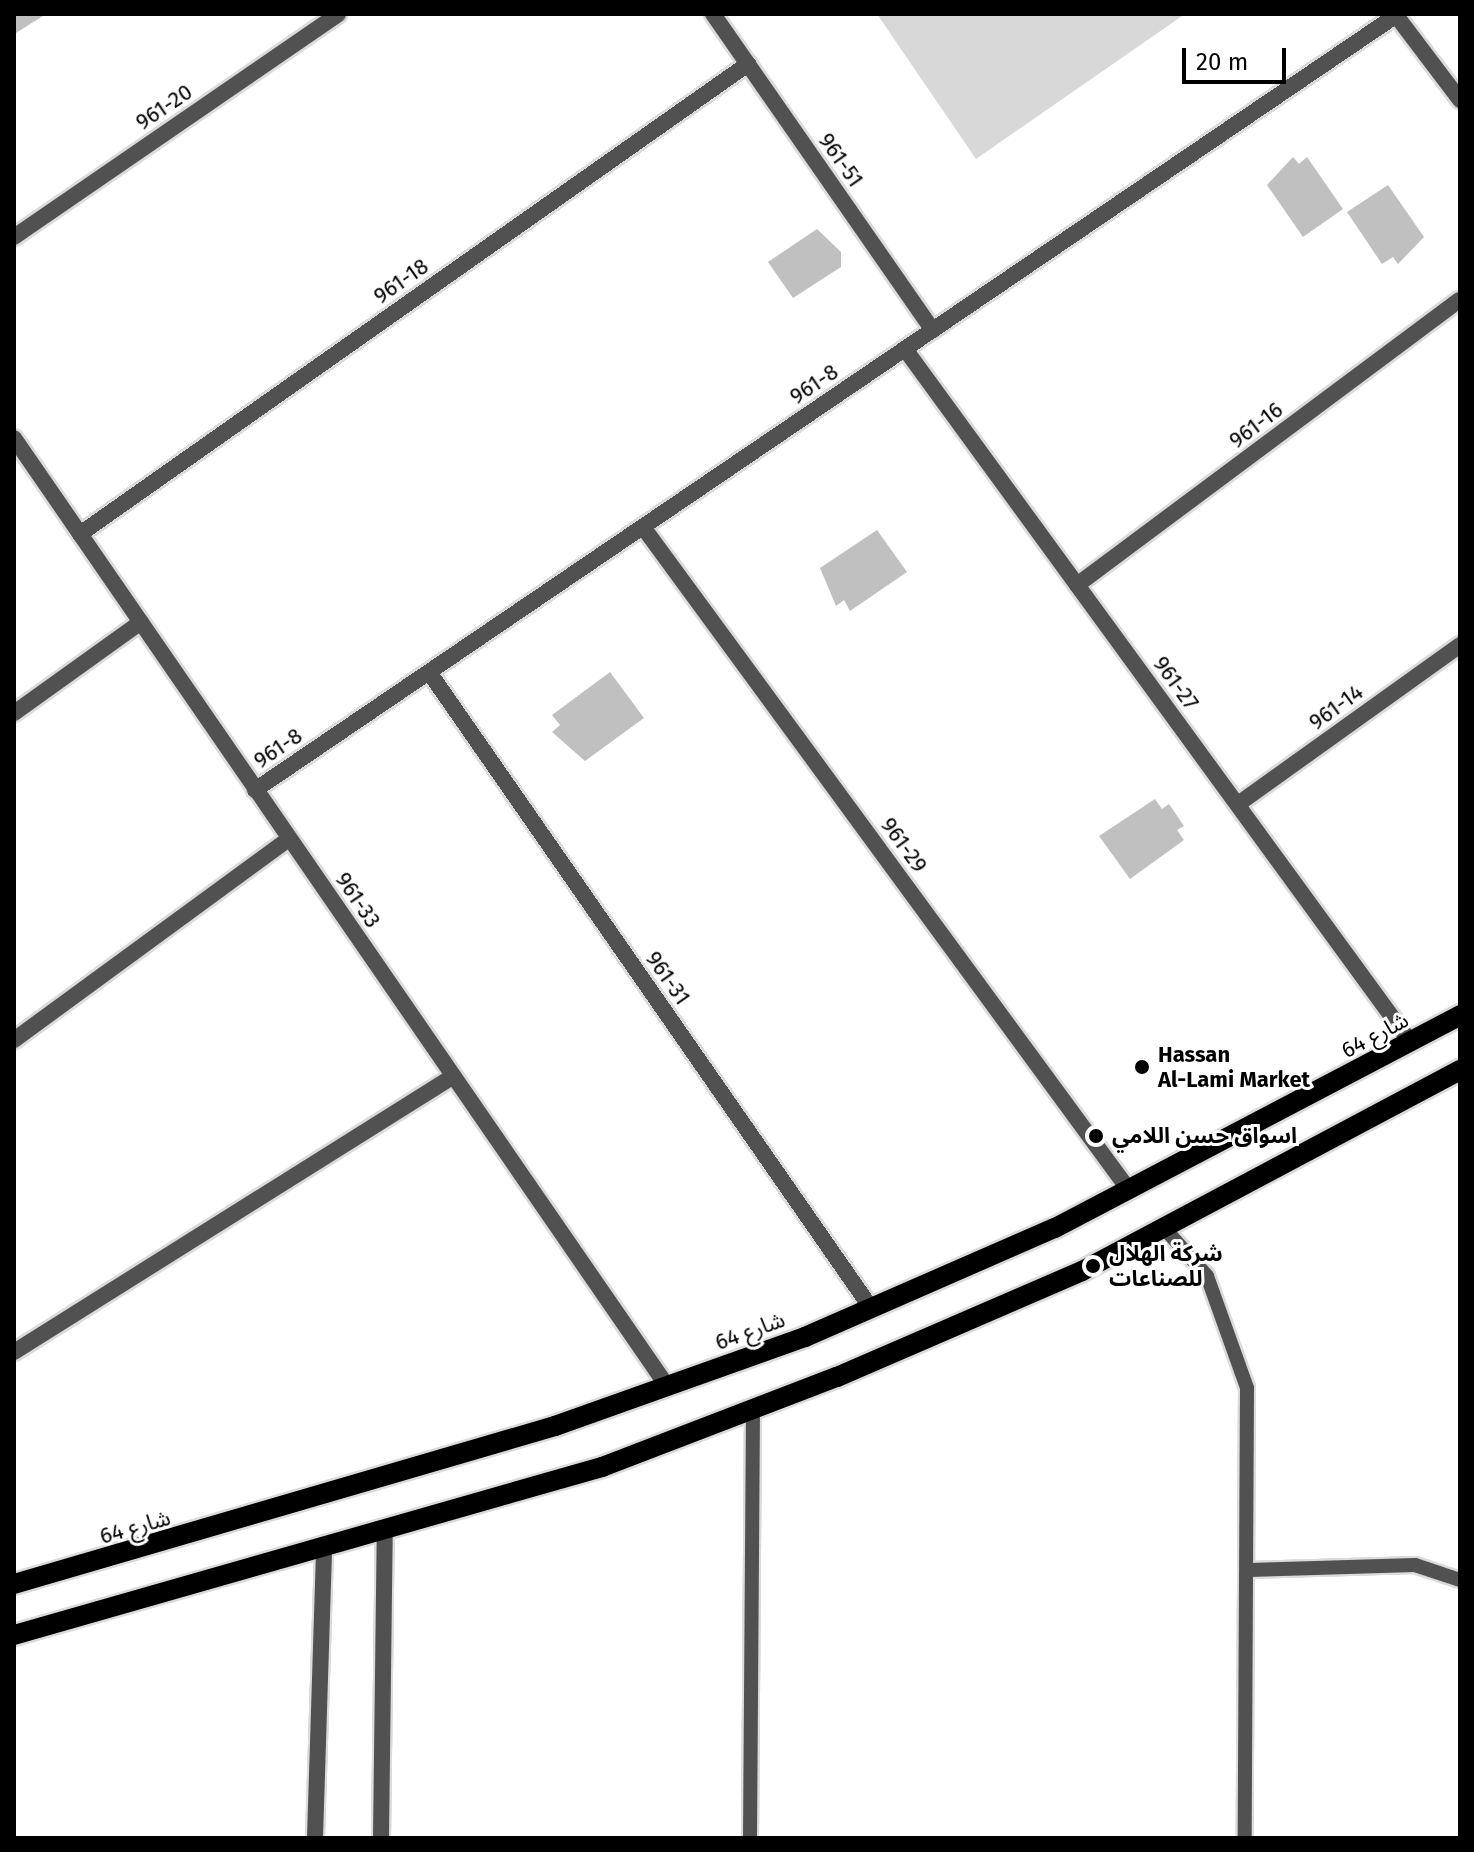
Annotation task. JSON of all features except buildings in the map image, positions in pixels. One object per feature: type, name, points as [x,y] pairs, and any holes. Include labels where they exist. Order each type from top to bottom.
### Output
[{"type":"main road","name":"شارع 64","points":[[14,1584],[315,1501],[667,1386],[871,1308],[1129,1190],[1460,1015]]},
{"type":"main road","points":[[14,1635],[602,1467],[753,1409],[1082,1271],[1460,1070]]},
{"type":"street","name":"961-20","points":[[14,237],[338,14]]},
{"type":"street","name":"961-51","points":[[713,14],[933,330]]},
{"type":"street","points":[[1397,14],[1460,100]]},
{"type":"street","name":"961-8","points":[[255,790],[1397,14]]},
{"type":"street","name":"961-18","points":[[80,534],[748,64]]},
{"type":"street","name":"961-16","points":[[1077,585],[1460,300]]},
{"type":"street","name":"961-27","points":[[905,349],[1411,1043]]},
{"type":"street","name":"961-33","points":[[14,438],[667,1386]]},
{"type":"street","name":"961-29","points":[[643,527],[1129,1190]]},
{"type":"street","points":[[14,713],[141,622]]},
{"type":"street","name":"961-14","points":[[1238,804],[1460,645]]},
{"type":"street","name":"961-31","points":[[429,672],[871,1308]]},
{"type":"street","points":[[14,1040],[289,839]]},
{"type":"street","points":[[14,1352],[452,1077]]},
{"type":"street","points":[[381,1838],[385,1530]]},
{"type":"street","points":[[315,1838],[324,1548]]},
{"type":"lane","points":[[1165,1229],[1207,1276],[1247,1388],[1249,1570],[1245,1838]]},
{"type":"lane","points":[[750,1838],[753,1409]]},
{"type":"lane","points":[[1249,1570],[1415,1565],[1460,1580]]},
{"type":"shaded area","points":[[877,14],[1185,14],[976,159]]},
{"type":"place","name":"Hassan Al-Lami Market","points":[[1142,1067]]},
{"type":"place","name":"اسواق حسن اللامي","points":[[1096,1136]]},
{"type":"place","name":"شركة الهلال للصناعات","points":[[1093,1266]]}]
